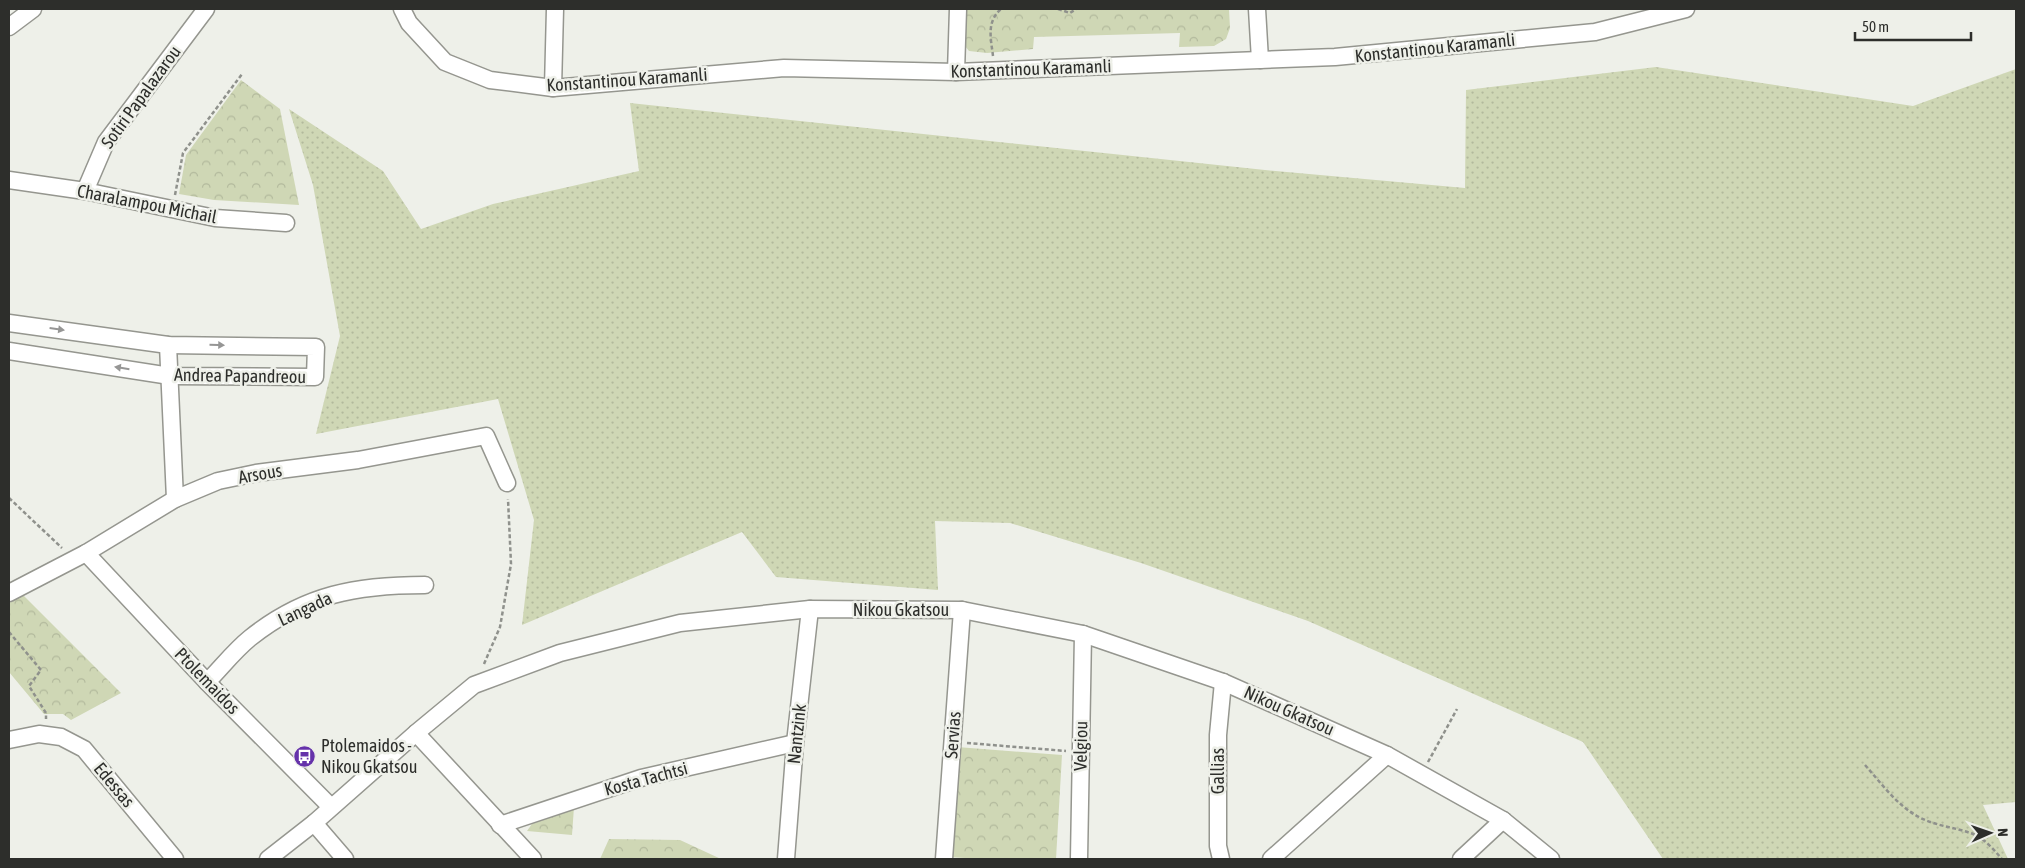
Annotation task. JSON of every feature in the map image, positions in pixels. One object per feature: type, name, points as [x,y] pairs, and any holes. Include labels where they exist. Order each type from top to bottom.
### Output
[{"type":"street","points":[[9,27],[33,9]]},
{"type":"street","name":"Sotiri Papalazarou","points":[[85,191],[106,142],[206,9]]},
{"type":"street","name":"Konstantinou Karamanli","points":[[402,9],[409,23],[445,62],[490,80],[553,88],[784,68],[956,72],[1335,58],[1595,32],[1686,9]]},
{"type":"street","points":[[553,88],[555,9]]},
{"type":"street","points":[[956,72],[958,9]]},
{"type":"street","points":[[1257,9],[1260,60]]},
{"type":"street","name":"Charalampou Michail","points":[[9,180],[85,191],[215,218],[286,223]]},
{"type":"street","name":"Andrea Papandreou","points":[[9,323],[168,345],[316,346],[315,377],[170,376],[9,351]]},
{"type":"street","points":[[168,345],[174,499]]},
{"type":"street","name":"Arsous","points":[[9,593],[80,556],[174,499],[218,481],[256,473],[358,460],[486,436],[507,482]]},
{"type":"street","name":"Ptolemaidos","points":[[80,556],[331,807]]},
{"type":"street","name":"Langada","points":[[207,682],[250,639],[289,612],[317,599],[354,589],[392,585],[425,585]]},
{"type":"street","name":"Nikou Gkatsou","points":[[268,859],[314,823],[416,733],[474,685],[560,653],[680,623],[810,609],[962,610],[1083,634],[1223,682],[1387,755],[1503,820],[1551,859]]},
{"type":"street","name":"Nantzink","points":[[786,859],[795,743],[810,609]]},
{"type":"street","name":"Servias","points":[[944,859],[962,610]]},
{"type":"street","name":"Velgiou","points":[[1079,859],[1083,634]]},
{"type":"street","name":"Gallias","points":[[1221,859],[1218,846],[1218,735],[1223,682]]},
{"type":"street","points":[[416,733],[533,859]]},
{"type":"street","points":[[9,740],[42,735]]},
{"type":"street","name":"Edessas","points":[[42,735],[62,737],[84,749],[175,859]]},
{"type":"street","name":"Kosta Tachtsi","points":[[500,825],[641,778],[795,743]]},
{"type":"street","points":[[1271,859],[1387,755]]},
{"type":"street","points":[[1461,859],[1503,820]]},
{"type":"street","points":[[314,823],[345,859]]},
{"type":"path","points":[[994,70],[990,28],[994,15],[1001,9]]},
{"type":"path","points":[[1058,9],[1070,13],[1076,9]]},
{"type":"path","points":[[172,209],[182,153],[242,74]]},
{"type":"path","points":[[474,685],[500,626],[511,564],[507,482]]},
{"type":"path","points":[[9,498],[80,556]]},
{"type":"path","points":[[9,632],[41,670],[29,686],[46,713],[42,735]]},
{"type":"path","points":[[1422,774],[1457,710]]},
{"type":"path","points":[[953,742],[1081,752]]},
{"type":"path","points":[[1865,765],[1893,798],[1918,816],[1942,826],[1974,834],[2002,859]]},
{"type":"green space","points":[[961,9],[1229,9],[1230,28],[1226,39],[1214,46],[1179,47],[1180,33],[1034,37],[1033,49],[987,53],[969,51],[960,40]]},
{"type":"green space","points":[[1656,67],[1913,106],[2016,69],[2016,802],[1983,805],[2008,859],[1663,859],[1583,742],[1308,621],[1141,563],[1010,523],[935,521],[938,590],[776,577],[742,532],[522,625],[534,520],[498,399],[316,434],[340,336],[313,185],[289,109],[383,171],[421,229],[493,204],[639,171],[630,103],[1265,170],[1465,188],[1466,90]]},
{"type":"green space","points":[[241,80],[280,109],[299,205],[214,200],[179,194],[186,155]]},
{"type":"green space","points":[[23,595],[121,693],[71,720],[63,714],[44,714],[9,672],[9,603]]},
{"type":"green space","points":[[957,747],[1062,755],[1056,859],[948,857]]},
{"type":"green space","points":[[574,807],[572,835],[527,831],[534,821]]},
{"type":"green space","points":[[609,839],[680,840],[721,859],[600,859]]},
{"type":"place","name":"Ptolemaidos - Nikou Gkatsou","points":[[305,756]]}]
